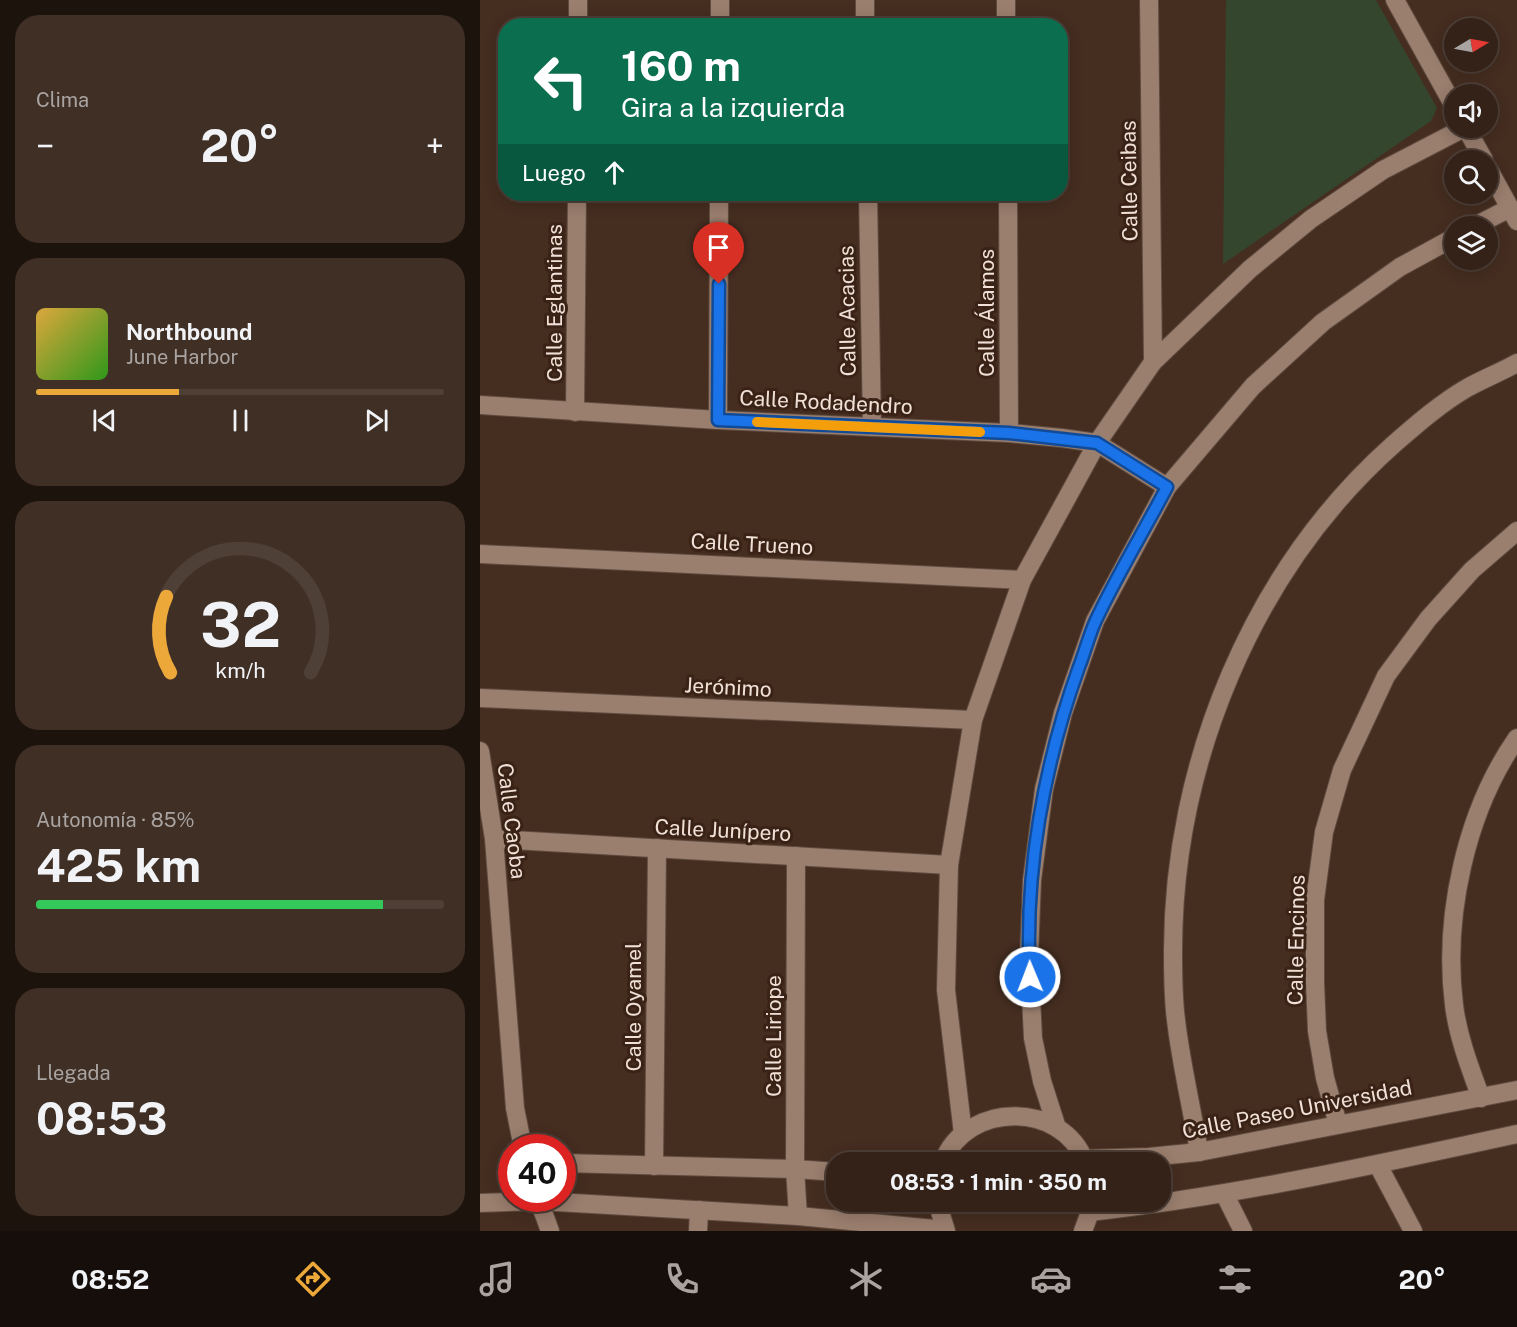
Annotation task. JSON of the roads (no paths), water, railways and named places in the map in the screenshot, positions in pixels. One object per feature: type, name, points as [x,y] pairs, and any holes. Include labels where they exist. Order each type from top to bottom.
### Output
[{"type":"street","points":[[578,0],[578,18]]},
{"type":"street","points":[[720,0],[720,18]]},
{"type":"street","points":[[865,0],[865,18]]},
{"type":"street","points":[[1006,0],[1006,18]]},
{"type":"street","name":"Calle Ceibas","points":[[1149,0],[1153,362]]},
{"type":"street","points":[[1395,0],[1444,88]]},
{"type":"street","points":[[963,1134],[946,990],[949,865],[973,720],[1022,580],[1097,443],[1153,362],[1250,269],[1311,219],[1383,170],[1445,138]]},
{"type":"street","points":[[1498,186],[1513,214],[1498,219]]},
{"type":"street","name":"Calle Eglantinas","points":[[575,412],[577,201]]},
{"type":"street","points":[[718,420],[719,201]]},
{"type":"street","name":"Calle Acacias","points":[[868,201],[872,427]]},
{"type":"street","name":"Calle Álamos","points":[[1008,201],[1009,433]]},
{"type":"street","points":[[1057,1128],[1042,1081],[1033,1038],[1029,956],[1032,880],[1044,789],[1063,713],[1095,621],[1167,487],[1254,386],[1323,322],[1400,267],[1444,243]]},
{"type":"street","points":[[1199,1152],[1176,1019],[1173,950],[1178,875],[1190,802],[1215,716],[1244,645],[1290,563],[1328,511],[1367,468],[1419,422],[1466,388],[1517,363]]},
{"type":"street","name":"Calle Rodadendro","points":[[480,405],[718,420],[1009,433],[1097,443]]},
{"type":"street","points":[[1097,443],[1167,487]]},
{"type":"street","name":"Calle Encinos","points":[[1338,1124],[1325,1078],[1317,1030],[1315,900],[1324,832],[1342,770],[1386,676],[1428,619],[1472,570],[1517,531]]},
{"type":"street","name":"Calle Trueno","points":[[480,554],[1022,580]]},
{"type":"street","name":"Jerónimo","points":[[480,698],[973,720]]},
{"type":"street","points":[[1481,1098],[1468,1064],[1454,1005],[1452,940],[1460,872],[1480,807],[1517,738]]},
{"type":"street","name":"Calle Caoba","points":[[480,751],[494,839],[514,1108],[520,1134]]},
{"type":"street","name":"Calle Junípero","points":[[494,839],[949,865]]},
{"type":"street","name":"Calle Oyamel","points":[[654,1166],[657,848]]},
{"type":"street","name":"Calle Liriope","points":[[796,856],[795,1169],[798,1216]]},
{"type":"street","name":"Calle Paseo Universidad","points":[[1171,1155],[1199,1152],[1517,1090]]},
{"type":"street","points":[[948,1152],[963,1134],[979,1123],[999,1117],[1018,1115],[1038,1119],[1057,1128],[1079,1152]]},
{"type":"street","points":[[1171,1200],[1225,1195],[1378,1165],[1517,1134]]},
{"type":"street","points":[[576,1163],[826,1171]]},
{"type":"street","points":[[1378,1165],[1413,1231]]},
{"type":"street","points":[[1225,1195],[1243,1231]]},
{"type":"street","points":[[480,1203],[498,1202]]},
{"type":"street","points":[[576,1202],[798,1216],[834,1225],[945,1230],[940,1212]]},
{"type":"street","points":[[698,1231],[699,1210]]},
{"type":"street","points":[[543,1212],[550,1231]]},
{"type":"street","points":[[1083,1231],[1089,1212]]}]
